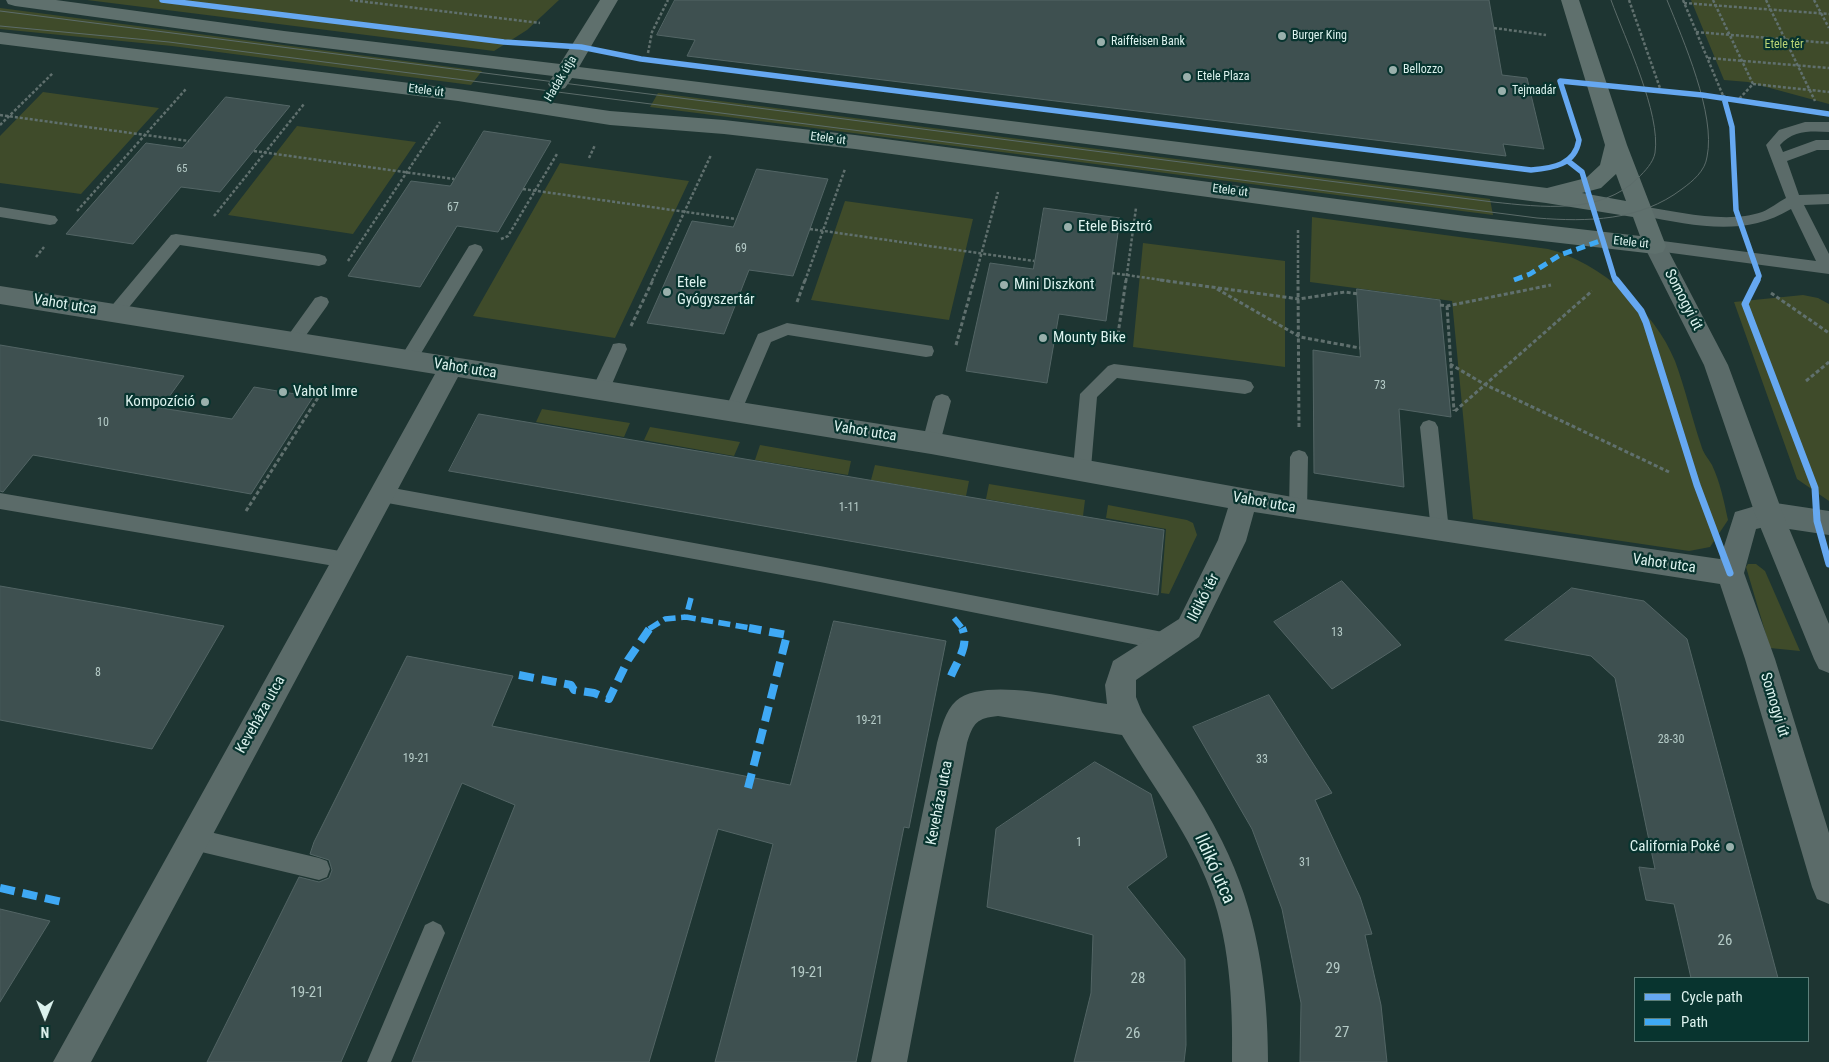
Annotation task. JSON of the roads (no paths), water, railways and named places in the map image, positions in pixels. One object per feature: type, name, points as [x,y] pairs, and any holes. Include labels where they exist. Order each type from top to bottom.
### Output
[{"type":"main road","points":[[15,0],[284,37],[1546,195],[1642,211]]},
{"type":"main road","name":"Hadak útja","points":[[545,106],[609,0]]},
{"type":"main road","name":"Somogyi út","points":[[1570,0],[1616,145],[1655,246]]},
{"type":"main road","name":"Etele út","points":[[0,38],[545,106],[651,123],[724,127],[855,142],[1298,200],[1465,224],[1655,246]]},
{"type":"main road","points":[[1546,195],[1593,183],[1610,168],[1616,145]]},
{"type":"street","name":"Somogyi út","points":[[1655,246],[1716,365],[1769,514],[1829,659]]},
{"type":"street","name":"Vahot utca","points":[[0,295],[1082,468],[1298,509],[1730,573]]},
{"type":"street","name":"Keveháza utca","points":[[71,1062],[451,367]]},
{"type":"street","name":"Ildikó tér","points":[[1131,722],[1118,692],[1124,671],[1189,628],[1232,541],[1244,500]]},
{"type":"street","points":[[1730,573],[1745,520],[1769,514],[1829,523]]},
{"type":"street","name":"Somogyi út","points":[[1730,573],[1760,659],[1829,886]]},
{"type":"street","name":"Keveháza utca","points":[[889,1062],[952,743],[962,717],[971,707],[980,703],[998,702],[1131,722]]},
{"type":"street","name":"Ildikó utca","points":[[1131,722],[1210,851],[1225,885],[1241,947],[1246,980],[1251,1038],[1250,1062]]},
{"type":"lane","points":[[1829,127],[1807,126],[1780,135],[1774,145],[1794,200],[1829,268]]},
{"type":"lane","points":[[1778,159],[1816,144],[1829,145]]},
{"type":"lane","points":[[1642,211],[1696,220],[1740,222],[1767,216],[1794,200],[1829,199]]},
{"type":"lane","points":[[0,212],[50,220]]},
{"type":"lane","points":[[115,313],[176,239],[319,260]]},
{"type":"lane","points":[[1655,246],[1829,268]]},
{"type":"lane","points":[[408,360],[476,250]]},
{"type":"lane","points":[[293,341],[321,302]]},
{"type":"lane","points":[[733,412],[764,338],[787,329],[926,351]]},
{"type":"lane","points":[[600,391],[619,349]]},
{"type":"lane","points":[[1082,468],[1089,394],[1114,371],[1246,387]]},
{"type":"lane","points":[[930,443],[942,401]]},
{"type":"lane","points":[[1429,427],[1440,531]]},
{"type":"lane","points":[[1298,509],[1299,457]]},
{"type":"lane","points":[[382,494],[820,574],[1168,642]]},
{"type":"lane","points":[[0,501],[346,560]]},
{"type":"lane","points":[[193,840],[319,869]]},
{"type":"lane","points":[[379,1062],[433,933]]},
{"type":"tram line","points":[[0,11],[1493,202],[1531,206],[1570,206],[1606,198],[1623,190],[1648,167],[1655,153],[1653,118],[1647,97],[1611,0]]},
{"type":"tram line","points":[[0,26],[169,42],[1537,218],[1575,220],[1613,217],[1649,208],[1666,200],[1686,186],[1704,167],[1709,140],[1703,99],[1689,56],[1667,0]]},
{"type":"place","name":"Burger King","points":[[1282,36]]},
{"type":"place","name":"Raiffeisen Bank","points":[[1101,42]]},
{"type":"place","name":"Bellozzo","points":[[1393,70]]},
{"type":"place","name":"Etele Plaza","points":[[1187,77]]},
{"type":"place","name":"Tejmadár","points":[[1502,91]]},
{"type":"place","name":"Etele Bisztró","points":[[1068,227]]},
{"type":"place","name":"Mini Diszkont","points":[[1004,285]]},
{"type":"place","name":"Etele Gyógyszertár","points":[[667,292]]},
{"type":"place","name":"Mounty Bike","points":[[1043,338]]},
{"type":"place","name":"Vahot Imre","points":[[283,392]]},
{"type":"place","name":"Kompozíció","points":[[205,402]]},
{"type":"place","name":"California Poké","points":[[1730,847]]},
{"type":"park label","name":"Etele tér","points":[[1784,45]]}]
